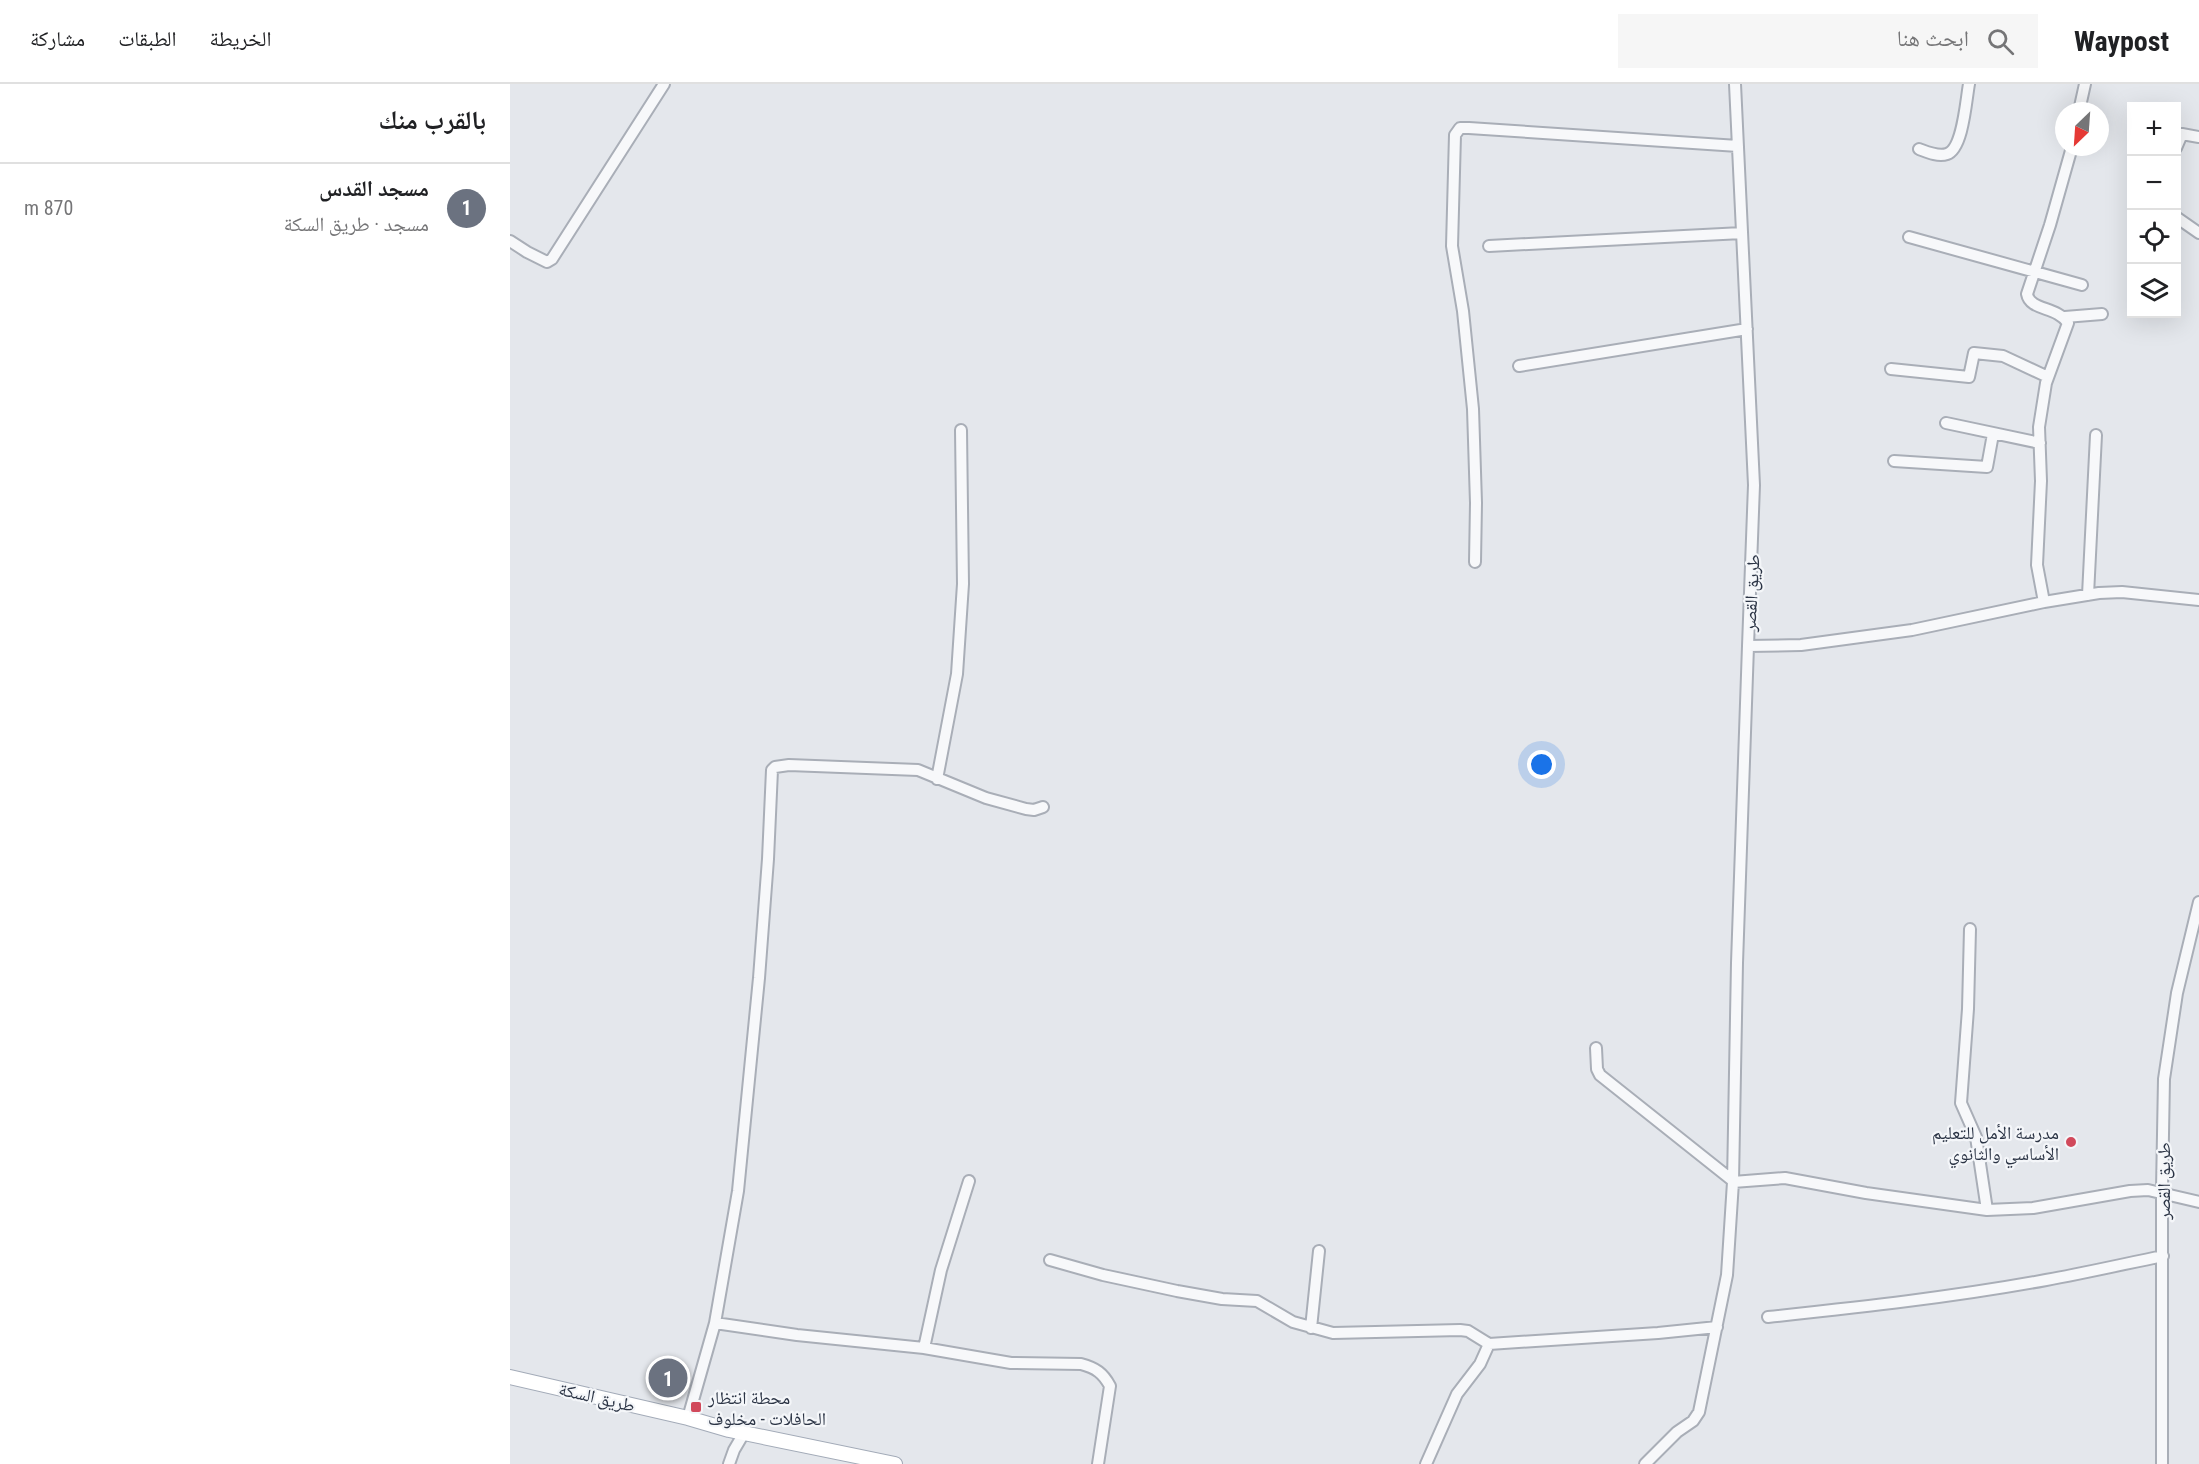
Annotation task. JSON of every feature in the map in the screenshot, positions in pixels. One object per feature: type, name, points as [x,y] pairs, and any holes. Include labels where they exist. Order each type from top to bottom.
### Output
[{"type":"main road","name":"طريق السكة","points":[[510,1377],[688,1418],[729,1430],[895,1464]]},
{"type":"street","points":[[510,241],[539,259],[548,262],[552,259],[664,84]]},
{"type":"street","name":"طريق القصر","points":[[1735,84],[1754,485],[1748,646],[1801,645],[1911,630],[2044,602],[2122,591],[2199,600]]},
{"type":"street","points":[[1919,149],[1935,154],[1946,154],[1954,150],[1961,132],[1969,84]]},
{"type":"street","points":[[2081,102],[2085,84]]},
{"type":"street","points":[[1475,562],[1473,409],[1463,311],[1452,246],[1455,135],[1460,128],[1469,128],[1738,146]]},
{"type":"street","points":[[2181,136],[2182,134],[2199,137]]},
{"type":"street","points":[[2044,602],[2037,565],[2041,409],[2048,377],[2068,323],[2059,313],[2032,304],[2028,301],[2027,294],[2070,156]]},
{"type":"street","points":[[2181,220],[2199,233]]},
{"type":"street","points":[[1489,246],[1742,232]]},
{"type":"street","points":[[1909,237],[2082,285]]},
{"type":"street","points":[[2065,317],[2102,314]]},
{"type":"street","points":[[1519,366],[1747,329]]},
{"type":"street","points":[[1891,369],[1969,377],[1974,353],[2003,356],[2048,377]]},
{"type":"street","points":[[1946,423],[2040,442]]},
{"type":"street","points":[[938,778],[957,674],[963,584],[961,430]]},
{"type":"street","points":[[1894,461],[1987,467],[1993,434]]},
{"type":"street","points":[[2088,595],[2096,435]]},
{"type":"street","points":[[1645,1464],[1677,1432],[1698,1417],[1728,1275],[1733,1181],[1748,646]]},
{"type":"street","points":[[688,1418],[715,1323],[738,1191],[762,935],[772,770],[775,767],[789,765],[918,770],[986,798],[1026,809],[1034,810],[1043,807]]},
{"type":"street","name":"طريق القصر","points":[[2162,1464],[2162,1193],[2165,1066],[2177,993],[2199,902]]},
{"type":"street","points":[[1970,929],[1968,1009],[1961,1103],[1976,1137],[1987,1210]]},
{"type":"street","points":[[1596,1048],[1597,1070],[1600,1074],[1733,1181],[1785,1178],[1866,1193],[1987,1210],[2033,1208],[2148,1190],[2199,1202]]},
{"type":"street","points":[[924,1348],[941,1270],[969,1181]]},
{"type":"street","points":[[1311,1328],[1319,1251]]},
{"type":"street","points":[[1768,1317],[1971,1293],[2163,1256]]},
{"type":"street","points":[[1050,1260],[1102,1275],[1188,1293],[1222,1299],[1257,1300],[1293,1322],[1345,1334],[1460,1330],[1468,1331],[1489,1344],[1716,1328]]},
{"type":"street","points":[[715,1323],[797,1335],[924,1348],[1011,1363],[1081,1364],[1098,1370],[1110,1386],[1098,1464]]},
{"type":"street","points":[[1426,1464],[1457,1394],[1480,1364],[1489,1344]]},
{"type":"street","points":[[729,1430],[731,1459]]},
{"type":"street","points":[[731,1459],[744,1433]]},
{"type":"place","name":"مدرسة الأمل للتعليم الأساسي والثانوي","points":[[2071,1142]]},
{"type":"place","name":"مسجد القدس","points":[[668,1378]]},
{"type":"place","name":"محطة انتظار الحافلات - مخلوف","points":[[696,1407]]}]
